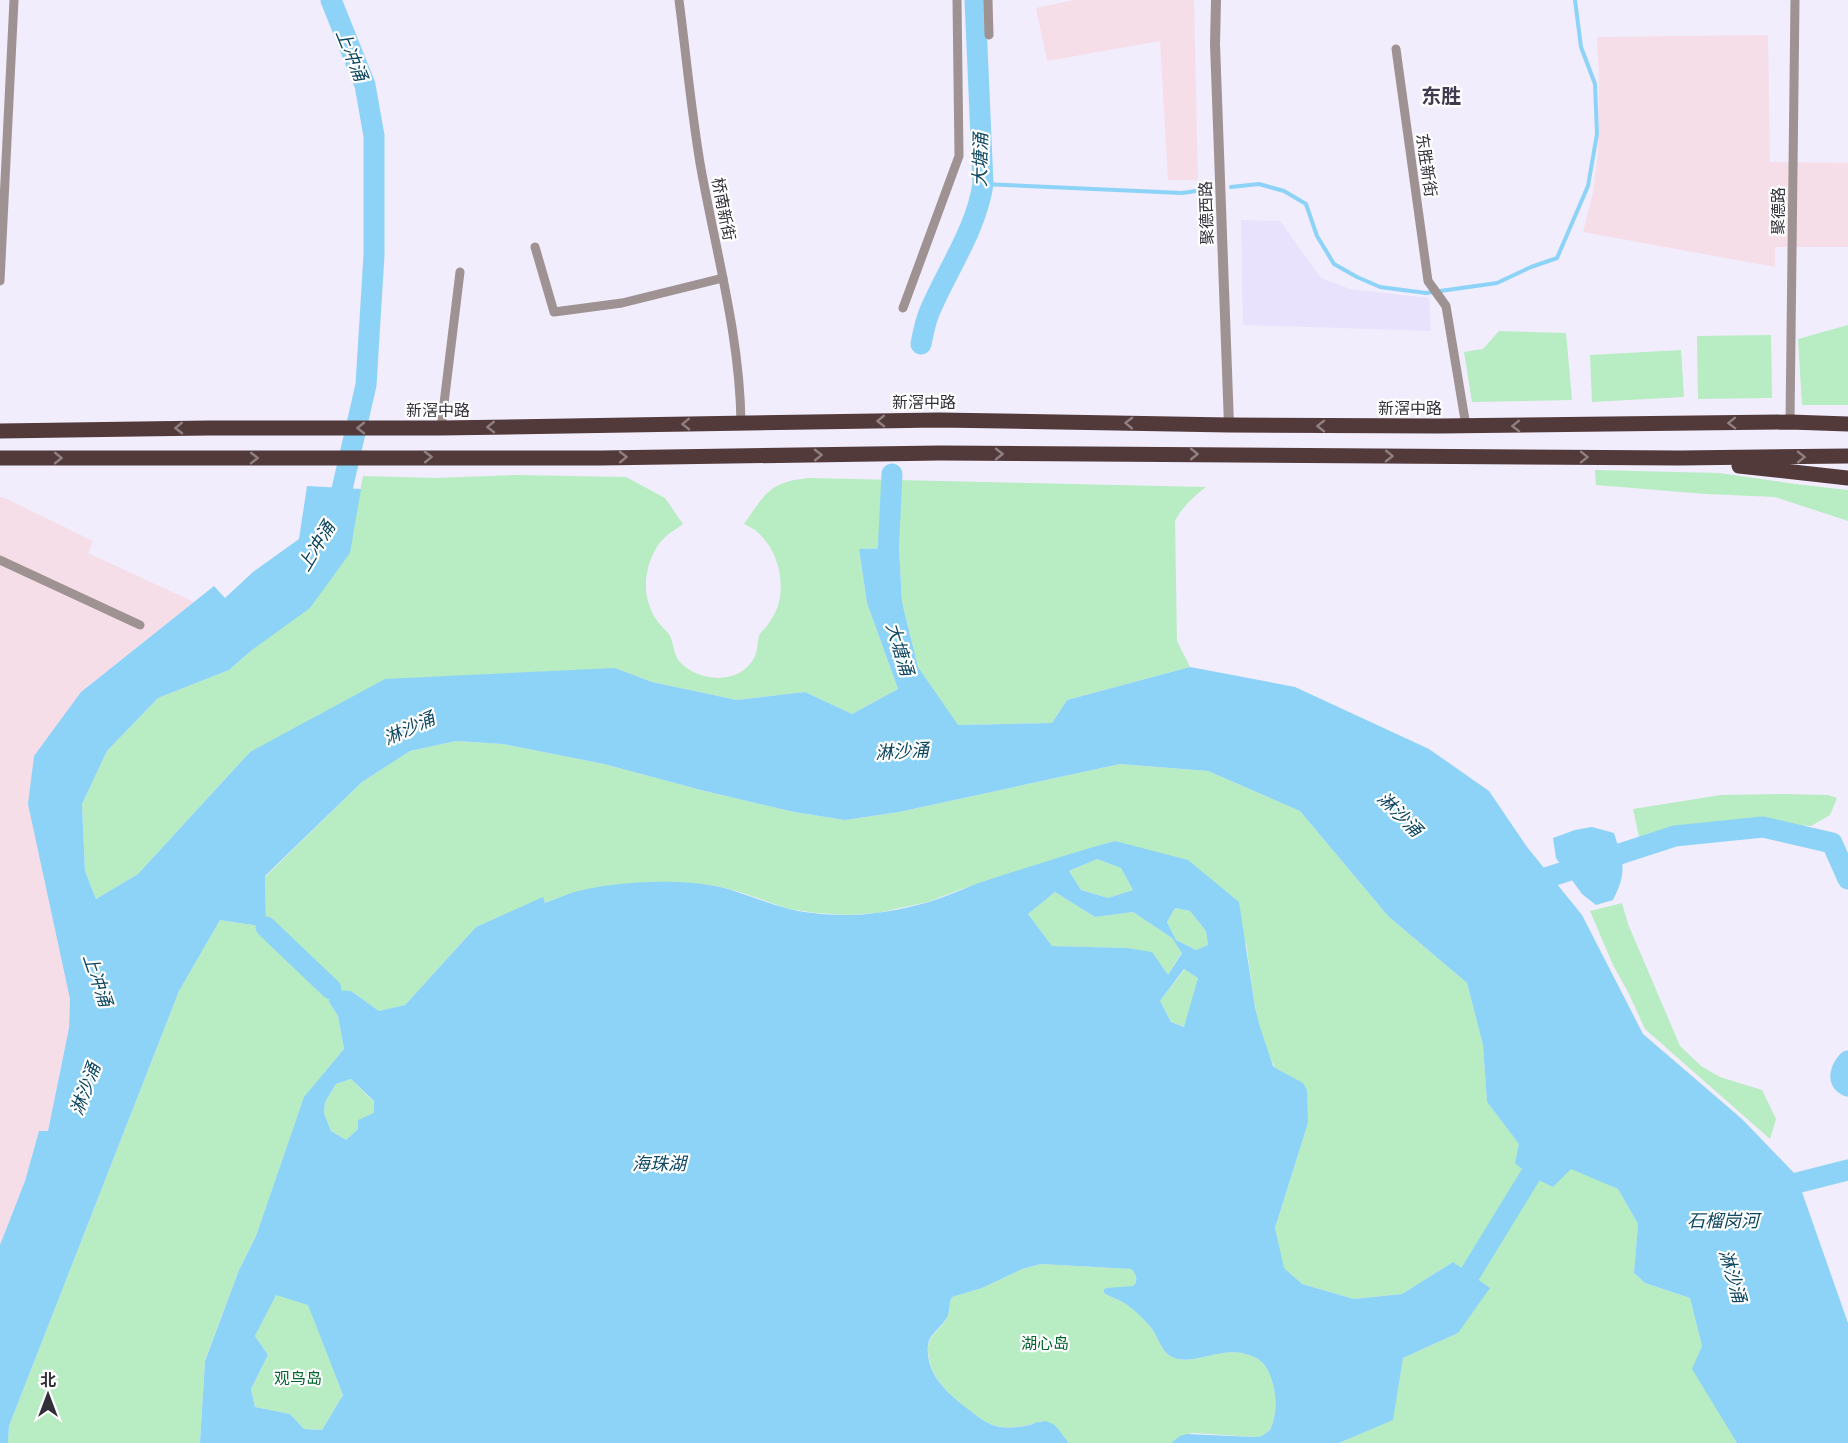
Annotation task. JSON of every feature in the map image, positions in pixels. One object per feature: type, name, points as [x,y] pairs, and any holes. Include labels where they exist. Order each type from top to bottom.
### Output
[{"type":"highway","points":[[1790,422],[1848,415]]},
{"type":"highway","name":"新滘中路","points":[[0,429],[26,431],[321,427],[441,428],[939,420],[1229,425],[1466,426],[1790,422],[1848,424]]},
{"type":"highway","points":[[0,458],[602,458],[988,453],[1680,458],[1848,456]]},
{"type":"highway","points":[[1680,458],[1848,477]]},
{"type":"street","points":[[0,281],[14,0]]},
{"type":"street","name":"桥南新街","points":[[679,0],[700,162],[732,332],[741,403],[741,423]]},
{"type":"street","points":[[903,308],[959,156],[957,0]]},
{"type":"street","points":[[988,0],[989,35]]},
{"type":"street","name":"聚德西路","points":[[1216,0],[1215,44],[1229,425]]},
{"type":"street","name":"聚德路","points":[[1790,422],[1795,0]]},
{"type":"street","name":"东胜新街","points":[[1396,49],[1428,280],[1446,306],[1466,426]]},
{"type":"street","points":[[535,247],[554,312],[622,303],[723,278]]},
{"type":"street","points":[[441,428],[460,272]]},
{"type":"street","points":[[0,560],[140,625]]},
{"type":"shaded area","points":[[1074,0],[1194,0],[1198,180],[1168,180],[1160,41],[1047,61],[1036,8]]},
{"type":"shaded area","points":[[1768,35],[1770,162],[1848,162],[1848,247],[1775,247],[1775,267],[1583,232],[1593,192],[1598,152],[1597,37]]},
{"type":"shaded area","points":[[1241,220],[1280,221],[1321,278],[1350,289],[1429,298],[1431,331],[1243,325]]},
{"type":"shaded area","points":[[0,497],[93,541],[88,553],[194,602],[81,692],[69,1028],[48,1131],[39,1131],[25,1181],[0,1245]]},
{"type":"green space","points":[[1848,325],[1848,405],[1802,405],[1798,339]]},
{"type":"green space","points":[[1499,331],[1566,333],[1572,400],[1472,402],[1464,352],[1483,349]]},
{"type":"green space","points":[[1771,335],[1772,398],[1698,399],[1697,336]]},
{"type":"green space","points":[[1681,350],[1684,397],[1592,402],[1590,355]]},
{"type":"green space","points":[[1595,470],[1719,473],[1848,490],[1848,521],[1775,497],[1596,485]]},
{"type":"green space","points":[[514,475],[626,477],[665,498],[683,524],[664,538],[654,551],[646,576],[648,601],[655,617],[670,636],[679,661],[696,673],[718,678],[728,677],[747,667],[755,655],[760,635],[769,624],[778,606],[781,583],[776,559],[763,538],[744,524],[764,497],[777,486],[809,478],[1206,487],[1189,502],[1175,521],[1177,641],[1190,667],[1067,700],[1052,723],[957,725],[918,667],[902,602],[899,548],[859,549],[867,603],[898,689],[852,714],[805,692],[737,700],[652,682],[615,668],[250,752],[138,874],[96,899],[85,871],[82,804],[107,751],[158,698],[229,670],[252,650],[358,501],[363,476],[435,478]]},
{"type":"green space","points":[[456,741],[503,744],[604,764],[794,812],[845,820],[899,812],[1120,764],[1208,771],[1300,811],[1388,916],[1467,983],[1483,1045],[1487,1102],[1519,1144],[1618,1189],[1638,1224],[1634,1273],[1645,1283],[1690,1298],[1702,1346],[1693,1369],[1737,1443],[1339,1443],[1392,1420],[1403,1358],[1458,1333],[1453,1262],[1402,1294],[1354,1299],[1302,1284],[1283,1268],[1275,1228],[1308,1123],[1273,1064],[1262,1036],[1246,943],[1115,841],[962,889],[928,902],[877,913],[850,915],[789,909],[716,886],[682,883],[650,882],[571,893],[545,903],[543,898],[476,927],[405,1005],[379,1011],[351,991],[329,1002],[338,1016],[344,1049],[304,1098],[256,1236],[239,1270],[205,1360],[200,1443],[8,1443],[9,1426],[179,991],[220,920],[266,927],[265,877],[362,782],[410,751]]},
{"type":"green space","points":[[1721,795],[1828,795],[1837,798],[1830,815],[1811,826],[1738,824],[1677,830],[1639,837],[1633,809]]},
{"type":"green space","points":[[1097,859],[1121,868],[1133,890],[1108,898],[1081,890],[1069,871]]},
{"type":"green space","points":[[1055,892],[1095,917],[1133,912],[1172,938],[1182,952],[1168,975],[1127,948],[1052,946],[1028,914]]},
{"type":"green space","points":[[1622,903],[1628,924],[1680,1046],[1701,1066],[1720,1077],[1762,1090],[1776,1119],[1770,1139],[1645,1029],[1613,965],[1590,911]]},
{"type":"green space","points":[[1175,908],[1190,911],[1206,931],[1208,945],[1196,950],[1176,940],[1167,922]]},
{"type":"green space","points":[[1185,969],[1198,978],[1185,1027],[1171,1022],[1160,1001]]},
{"type":"green space","points":[[351,1079],[374,1102],[374,1114],[346,1140],[331,1131],[324,1113],[325,1102],[336,1084]]},
{"type":"green space","name":"湖心岛","points":[[1041,1264],[1131,1269],[1136,1277],[1133,1286],[1104,1293],[1128,1305],[1137,1313],[1172,1357],[1189,1360],[1228,1352],[1249,1355],[1258,1359],[1269,1372],[1275,1393],[1276,1405],[1270,1430],[1262,1436],[1255,1437],[1194,1433],[1187,1434],[1171,1443],[1069,1443],[1042,1421],[1025,1426],[1009,1427],[993,1425],[979,1417],[954,1398],[936,1377],[929,1360],[930,1339],[946,1320],[952,1297],[982,1288],[1022,1269]]},
{"type":"green space","name":"观鸟岛","points":[[276,1294],[308,1304],[343,1395],[322,1430],[304,1429],[290,1414],[255,1407],[251,1389],[268,1355],[255,1336]]},
{"type":"water","name":"石榴岗河","points":[[307,486],[361,489],[350,553],[310,608],[252,650],[229,670],[158,698],[107,751],[82,804],[85,871],[96,899],[138,874],[250,752],[385,679],[615,668],[652,682],[737,700],[805,692],[852,714],[898,689],[867,603],[859,549],[899,548],[902,602],[918,667],[958,725],[1052,723],[1067,700],[1190,667],[1295,687],[1429,749],[1489,791],[1527,847],[1582,915],[1643,1034],[1742,1119],[1796,1175],[1848,1323],[1848,1443],[1737,1443],[1692,1369],[1702,1346],[1690,1298],[1645,1283],[1634,1273],[1638,1224],[1618,1189],[1571,1169],[1553,1187],[1530,1176],[1515,1163],[1519,1144],[1487,1102],[1483,1045],[1467,983],[1388,916],[1300,811],[1208,771],[1120,764],[899,812],[845,820],[794,812],[604,764],[503,744],[456,741],[410,751],[362,782],[265,876],[266,927],[220,920],[179,991],[9,1426],[8,1443],[0,1443],[0,1245],[25,1181],[39,1131],[48,1131],[69,1028],[70,999],[28,804],[34,756],[81,692],[214,586],[225,598],[253,572],[299,539]]},
{"type":"water","points":[[1592,827],[1614,833],[1622,867],[1621,881],[1613,900],[1596,905],[1582,894],[1556,858],[1553,838]]},
{"type":"water","name":"海珠湖","points":[[1115,841],[1188,860],[1239,902],[1255,1007],[1273,1066],[1303,1083],[1307,1090],[1308,1123],[1275,1228],[1284,1268],[1302,1284],[1354,1299],[1402,1294],[1453,1262],[1490,1288],[1458,1333],[1403,1358],[1393,1420],[1339,1443],[1171,1443],[1187,1434],[1262,1436],[1270,1430],[1275,1412],[1275,1393],[1269,1372],[1258,1359],[1239,1353],[1228,1352],[1189,1360],[1172,1357],[1162,1347],[1151,1328],[1131,1307],[1104,1293],[1104,1289],[1107,1288],[1133,1286],[1136,1277],[1131,1269],[1041,1264],[1022,1269],[982,1288],[952,1297],[948,1316],[929,1341],[928,1355],[930,1365],[939,1382],[960,1403],[985,1421],[996,1426],[1010,1428],[1041,1421],[1048,1422],[1054,1424],[1069,1443],[200,1443],[205,1361],[239,1270],[256,1236],[304,1097],[344,1049],[338,1016],[329,1002],[331,990],[351,991],[379,1011],[405,1005],[476,927],[543,897],[545,903],[587,889],[625,883],[685,882],[720,887],[797,911],[853,915],[891,911],[929,902],[976,884]],"holes":[[[1097,859],[1121,868],[1133,890],[1108,898],[1081,890],[1069,871]],[[1055,892],[1095,917],[1133,912],[1172,938],[1182,953],[1168,975],[1152,952],[1127,948],[1052,946],[1028,914]],[[1175,908],[1190,911],[1206,931],[1208,945],[1196,950],[1176,940],[1167,922]],[[1184,969],[1198,978],[1184,1027],[1171,1022],[1160,1001]],[[351,1079],[374,1101],[374,1113],[358,1120],[358,1129],[346,1140],[331,1131],[324,1113],[325,1102],[336,1084]],[[276,1295],[308,1305],[343,1395],[322,1430],[304,1429],[290,1414],[255,1407],[251,1389],[268,1355],[255,1336]]]},
{"type":"waterway","name":"上冲涌","points":[[331,0],[365,85],[374,136],[374,255],[366,385],[334,516]]},
{"type":"waterway","name":"大塘涌","points":[[921,344],[929,313],[968,234],[983,184],[975,0]]},
{"type":"waterway","points":[[1231,187],[1259,184],[1284,191],[1306,204],[1317,236],[1334,264],[1380,287],[1426,293],[1497,283],[1557,258],[1588,186],[1597,134],[1595,84],[1581,47],[1575,0]]},
{"type":"waterway","points":[[983,184],[1182,193],[1210,189]]},
{"type":"waterway","name":"大塘涌","points":[[887,576],[892,474]]},
{"type":"waterway","points":[[1524,885],[1675,836],[1763,827],[1832,843],[1848,879]]},
{"type":"waterway","points":[[266,927],[331,989]]},
{"type":"waterway","points":[[1848,1061],[1841,1075],[1842,1081],[1848,1086]]},
{"type":"waterway","points":[[1773,1189],[1848,1170]]},
{"type":"waterway","points":[[1470,1274],[1530,1176]]},
{"type":"district","name":"东胜","points":[[1441,95]]},
{"type":"water label","name":"淋沙涌","points":[[409,728]]},
{"type":"water label","name":"淋沙涌","points":[[902,751]]},
{"type":"water label","name":"淋沙涌","points":[[1400,814]]},
{"type":"water label","name":"淋沙涌","points":[[85,1089]]},
{"type":"water label","name":"淋沙涌","points":[[1733,1276]]}]
